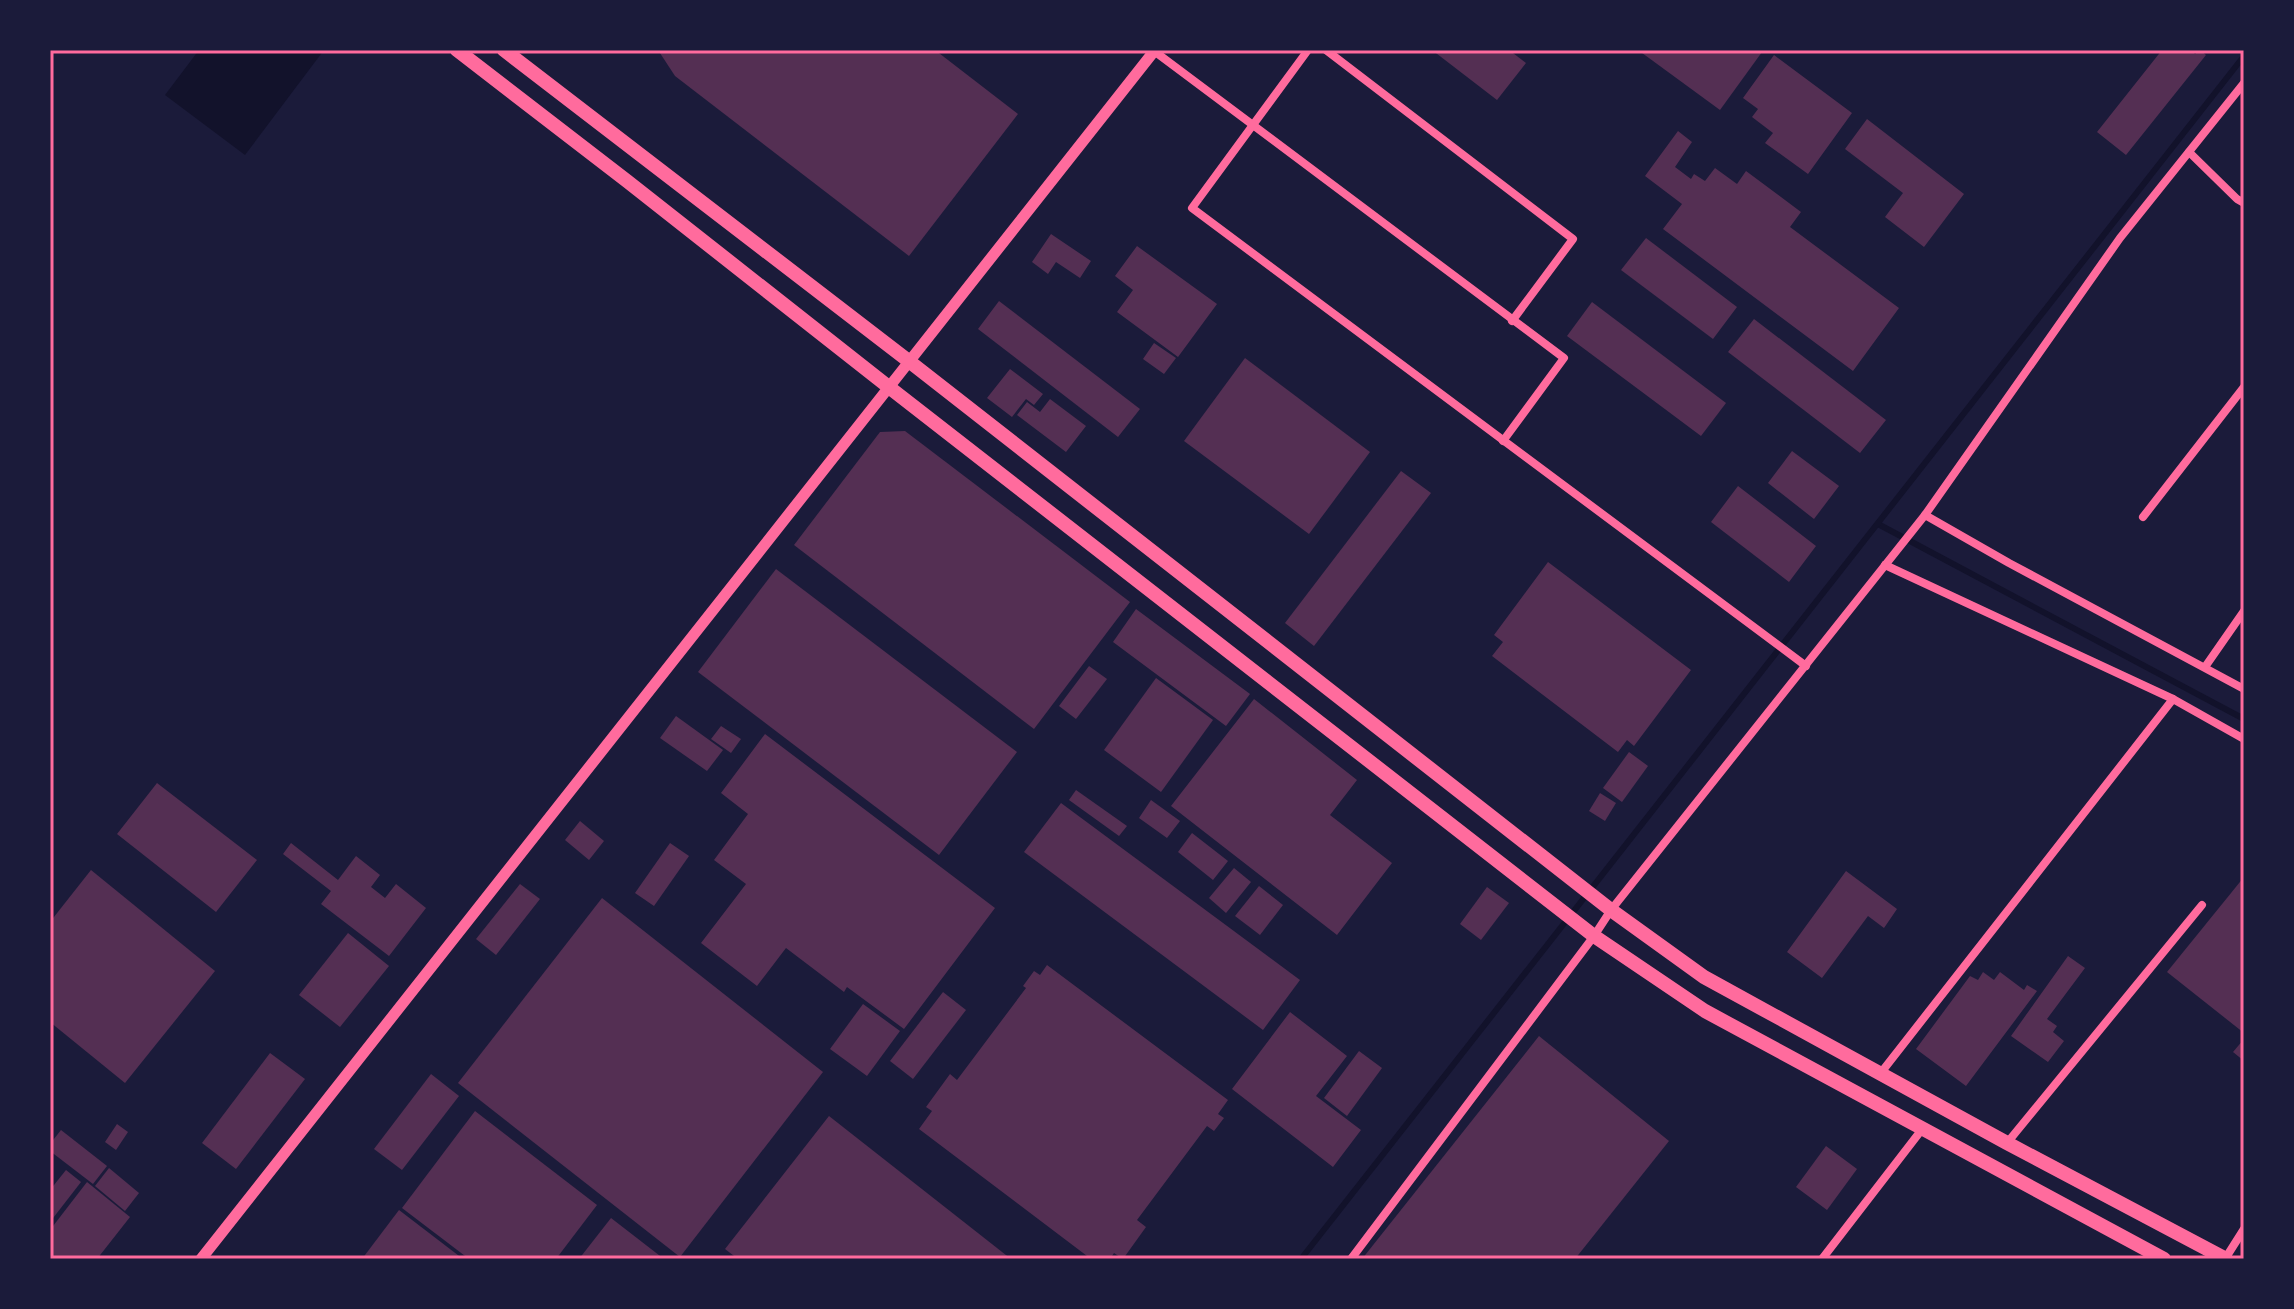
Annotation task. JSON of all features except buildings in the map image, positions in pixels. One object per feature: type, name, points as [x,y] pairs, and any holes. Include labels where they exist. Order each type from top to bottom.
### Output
[{"type":"main road","points":[[457,50],[1594,936],[1705,1011],[2164,1259]]},
{"type":"main road","points":[[504,50],[910,362],[1611,910],[1704,977],[2226,1259]]},
{"type":"street","points":[[201,1259],[1155,50],[1564,358],[1503,441]]},
{"type":"street","points":[[1308,50],[1192,208],[1806,666]]},
{"type":"street","points":[[1326,50],[1573,239],[1512,321]]},
{"type":"street","points":[[1351,1259],[1611,910],[1925,515],[2120,238],[2244,83]]},
{"type":"street","points":[[2189,152],[2244,203]]},
{"type":"street","points":[[2143,517],[2244,387]]},
{"type":"street","points":[[1925,515],[2244,689]]},
{"type":"street","points":[[1885,565],[2173,699],[2244,739]]},
{"type":"street","points":[[2205,667],[2244,611]]},
{"type":"street","points":[[1880,1074],[2173,699]]},
{"type":"street","points":[[2007,1143],[2202,905]]},
{"type":"street","points":[[1822,1259],[1923,1128]]},
{"type":"street","points":[[2226,1259],[2244,1229]]},
{"type":"shaded area","points":[[199,50],[324,50],[245,155],[165,95]]},
{"type":"waterway","points":[[1301,1259],[2244,56]]},
{"type":"waterway","points":[[1878,524],[2244,719]]}]
